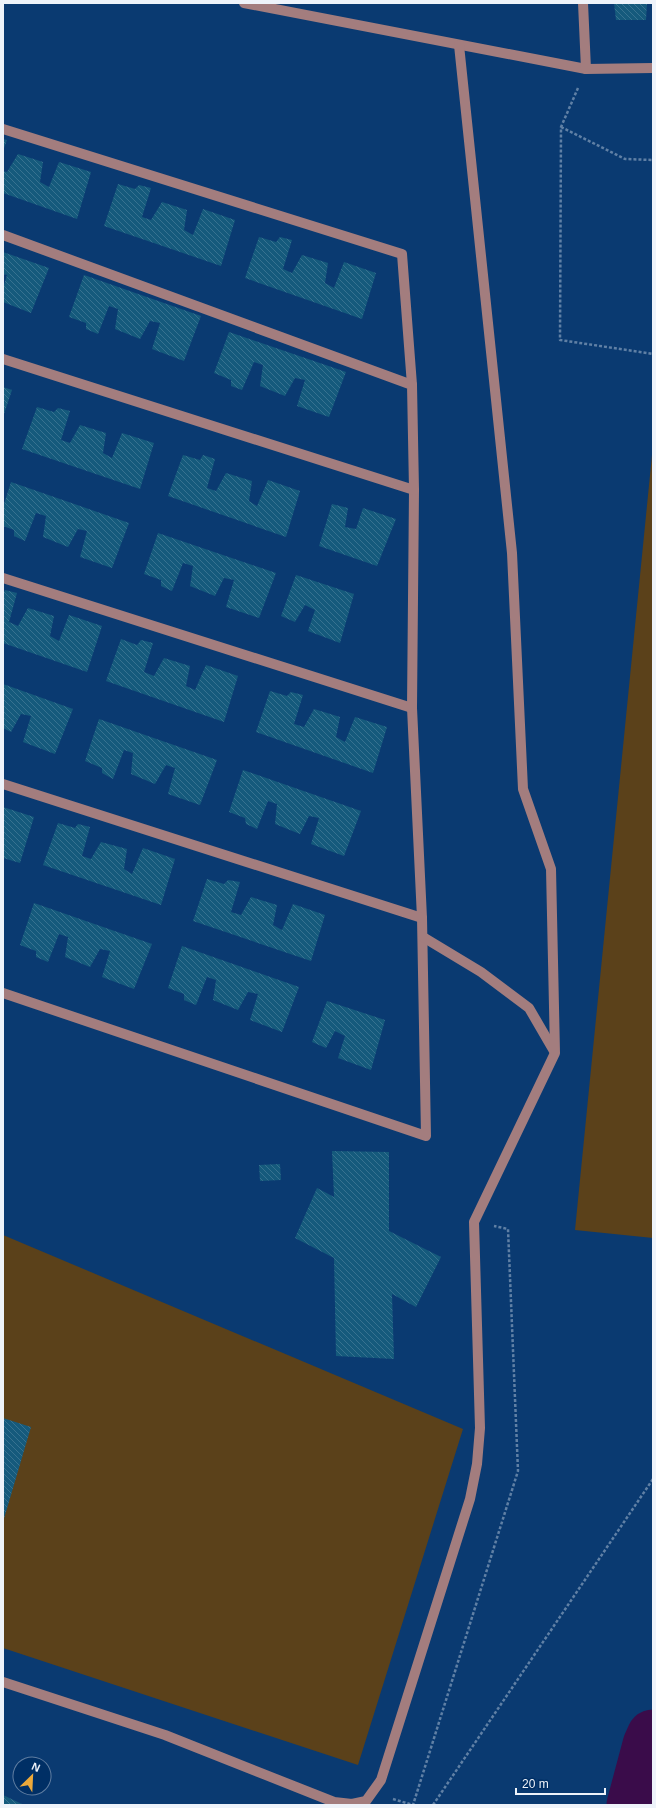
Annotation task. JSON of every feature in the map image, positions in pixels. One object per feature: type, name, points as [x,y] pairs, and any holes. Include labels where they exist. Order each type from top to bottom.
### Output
[{"type":"street","points":[[244,3],[586,69],[653,68]]},
{"type":"street","points":[[583,3],[586,69]]},
{"type":"street","points":[[3,1682],[165,1735],[334,1802],[364,1804],[374,1792],[381,1780],[470,1499],[477,1464],[480,1428],[474,1222],[554,1053],[552,869],[523,789],[512,553],[459,45]]},
{"type":"street","points":[[3,128],[402,254],[412,385],[414,490],[412,708],[423,937],[426,1136],[3,993]]},
{"type":"street","points":[[3,234],[412,385]]},
{"type":"street","points":[[3,359],[414,490]]},
{"type":"street","points":[[3,578],[412,708]]},
{"type":"street","points":[[3,784],[422,918]]},
{"type":"street","points":[[423,937],[481,972],[529,1008],[554,1053]]},
{"type":"path","points":[[586,69],[561,127],[560,340],[653,354]]},
{"type":"path","points":[[561,127],[625,159],[653,160]]},
{"type":"path","points":[[433,1805],[653,1480]]},
{"type":"shaded area","points":[[653,445],[653,1238],[575,1230]]},
{"type":"shaded area","points":[[3,1235],[463,1429],[358,1765],[3,1648]]},
{"type":"building","points":[[614,3],[647,3],[646,20],[616,20]]},
{"type":"building","points":[[3,139],[7,140],[3,151]]},
{"type":"building","points":[[18,154],[43,162],[40,182],[49,187],[59,162],[91,172],[77,219],[3,193],[3,171],[7,172]]},
{"type":"building","points":[[118,184],[135,189],[139,185],[151,188],[142,217],[151,220],[162,202],[187,210],[184,230],[193,235],[203,209],[235,220],[221,266],[104,226]]},
{"type":"building","points":[[259,237],[276,242],[280,237],[292,240],[283,269],[292,273],[302,255],[328,263],[325,283],[334,288],[344,262],[376,273],[362,319],[245,278]]},
{"type":"building","points":[[3,252],[49,268],[31,313],[3,302],[3,288],[7,275],[3,274]]},
{"type":"building","points":[[84,275],[201,316],[184,361],[152,349],[160,323],[150,321],[140,339],[115,329],[118,309],[109,306],[98,334],[86,329],[86,323],[69,317]]},
{"type":"building","points":[[229,332],[346,372],[329,417],[297,406],[305,380],[295,378],[285,396],[260,386],[263,365],[254,362],[242,390],[231,386],[231,380],[214,373]]},
{"type":"building","points":[[3,387],[12,390],[3,417]]},
{"type":"building","points":[[37,407],[54,412],[58,408],[70,411],[61,440],[70,443],[80,425],[106,433],[103,453],[112,458],[122,433],[154,443],[140,489],[22,449]]},
{"type":"building","points":[[183,455],[200,460],[203,455],[215,459],[207,488],[216,491],[226,473],[252,481],[249,501],[257,506],[268,480],[300,491],[286,537],[168,496]]},
{"type":"building","points":[[11,482],[129,523],[112,568],[80,557],[87,531],[78,529],[68,547],[43,537],[46,516],[36,513],[25,541],[14,536],[14,530],[3,526],[3,507]]},
{"type":"building","points":[[332,504],[348,508],[345,527],[356,529],[363,508],[396,519],[377,566],[319,546]]},
{"type":"building","points":[[158,533],[276,573],[259,618],[226,607],[234,580],[224,578],[215,596],[190,586],[193,566],[183,563],[172,591],[161,586],[161,580],[144,574]]},
{"type":"building","points":[[296,575],[354,594],[340,643],[308,631],[315,610],[305,605],[295,622],[281,616]]},
{"type":"building","points":[[5,590],[17,593],[9,622],[18,626],[28,608],[54,616],[50,636],[59,641],[69,615],[102,626],[87,672],[3,643],[3,593]]},
{"type":"building","points":[[121,639],[137,645],[141,640],[153,643],[144,672],[154,676],[164,658],[190,666],[186,686],[195,690],[206,665],[238,676],[224,722],[106,681]]},
{"type":"building","points":[[3,684],[73,709],[55,754],[23,742],[31,716],[21,714],[11,732],[3,728]]},
{"type":"building","points":[[270,691],[287,696],[291,692],[303,695],[294,724],[304,727],[314,709],[340,717],[336,737],[345,742],[355,717],[387,727],[373,773],[256,732]]},
{"type":"building","points":[[99,719],[217,760],[200,805],[168,794],[175,768],[166,765],[155,784],[131,774],[133,753],[124,750],[113,779],[102,773],[102,768],[85,761]]},
{"type":"building","points":[[243,770],[361,811],[344,856],[311,844],[319,818],[309,816],[300,834],[275,824],[277,804],[268,801],[257,829],[246,824],[245,818],[229,812]]},
{"type":"building","points":[[3,807],[34,817],[20,863],[3,858]]},
{"type":"building","points":[[58,823],[75,828],[78,824],[90,827],[82,856],[91,859],[101,842],[127,849],[124,869],[132,874],[143,848],[175,859],[161,905],[43,865]]},
{"type":"building","points":[[207,879],[224,884],[228,880],[240,882],[231,912],[241,915],[251,897],[277,905],[273,925],[282,930],[293,904],[325,915],[311,961],[193,921]]},
{"type":"building","points":[[34,903],[152,944],[134,989],[102,977],[110,951],[100,949],[90,967],[65,957],[68,937],[59,934],[48,962],[36,957],[36,951],[20,945]]},
{"type":"building","points":[[182,946],[299,987],[282,1032],[250,1020],[258,994],[248,992],[238,1010],[213,1000],[216,980],[207,977],[196,1005],[184,1000],[184,994],[168,988]]},
{"type":"building","points":[[327,1001],[385,1020],[371,1070],[338,1058],[345,1036],[335,1031],[326,1048],[312,1042]]},
{"type":"building","points":[[332,1151],[389,1152],[389,1231],[441,1257],[416,1307],[392,1294],[394,1359],[336,1356],[334,1258],[295,1238],[317,1188],[334,1197]]},
{"type":"building","points":[[280,1164],[281,1180],[260,1181],[259,1165]]},
{"type":"building","points":[[3,1418],[31,1427],[3,1522]]},
{"type":"building","points":[[3,1795],[24,1805],[3,1805]]},
{"type":"waterway","points":[[633,1805],[649,1745],[653,1736]]}]
